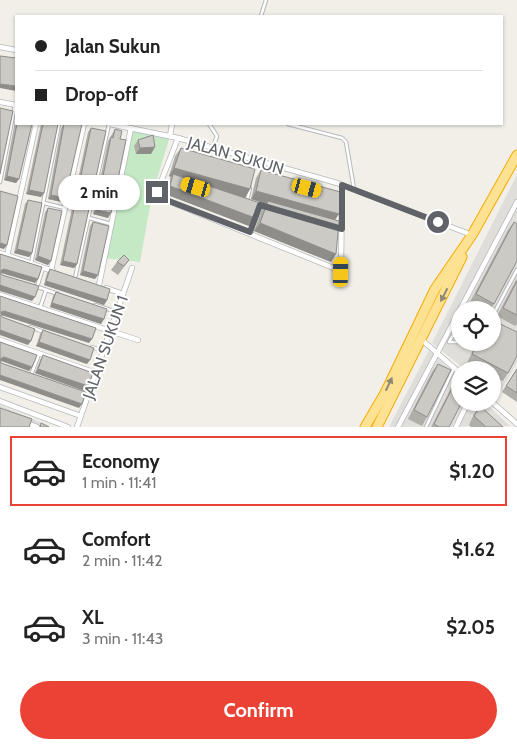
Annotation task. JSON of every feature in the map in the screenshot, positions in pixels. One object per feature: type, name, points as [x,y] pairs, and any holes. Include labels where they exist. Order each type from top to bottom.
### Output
[{"type":"highway","points":[[377,426],[422,340],[472,235],[517,155]]},
{"type":"highway","points":[[365,426],[385,393],[435,289],[472,235]]},
{"type":"highway","points":[[420,317],[419,335],[422,340]]},
{"type":"street","points":[[0,47],[15,50]]},
{"type":"street","points":[[0,102],[15,104]]},
{"type":"street","points":[[7,256],[36,125]]},
{"type":"street","points":[[51,270],[67,208],[84,125]]},
{"type":"street","points":[[115,125],[170,136],[172,125]]},
{"type":"street","points":[[99,285],[131,128]]},
{"type":"street","name":"JALAN SUKUN","points":[[170,136],[342,185],[472,235]]},
{"type":"street","points":[[178,138],[171,150],[157,192],[161,198],[250,232],[341,272],[342,185]]},
{"type":"street","points":[[171,150],[180,153]]},
{"type":"street","points":[[333,196],[342,198]]},
{"type":"street","points":[[464,301],[517,202]]},
{"type":"street","points":[[506,222],[512,224]]},
{"type":"street","points":[[0,253],[59,273]]},
{"type":"street","name":"JALAN SUKUN 1","points":[[77,426],[132,268]]},
{"type":"street","points":[[67,275],[83,280]]},
{"type":"street","points":[[91,283],[123,294]]},
{"type":"street","points":[[0,295],[138,340]]},
{"type":"street","points":[[399,426],[451,326]]},
{"type":"street","points":[[0,340],[96,373]]},
{"type":"street","points":[[422,340],[451,365]]},
{"type":"street","points":[[0,387],[81,416]]},
{"type":"street","points":[[0,401],[68,426]]},
{"type":"street","points":[[501,410],[517,424]]},
{"type":"street","points":[[458,426],[464,411]]},
{"type":"street","points":[[484,411],[487,414]]},
{"type":"street","points":[[19,420],[37,426]]},
{"type":"lane","points":[[261,15],[266,0]]},
{"type":"lane","points":[[0,182],[15,109]]},
{"type":"lane","points":[[31,264],[59,125]]},
{"type":"lane","points":[[75,278],[110,125]]},
{"type":"lane","points":[[210,125],[217,136],[212,148]]},
{"type":"lane","points":[[292,125],[342,138],[346,142],[354,190]]},
{"type":"lane","points":[[162,177],[172,180]]},
{"type":"lane","points":[[247,201],[251,183]]},
{"type":"lane","points":[[238,198],[260,205],[250,232]]},
{"type":"lane","points":[[44,204],[67,208]]},
{"type":"lane","points":[[89,218],[111,224]]},
{"type":"lane","points":[[333,226],[342,229]]},
{"type":"lane","points":[[37,287],[44,268]]},
{"type":"lane","points":[[501,301],[517,270]]},
{"type":"lane","points":[[28,284],[64,296]]},
{"type":"lane","points":[[40,308],[46,290]]},
{"type":"lane","points":[[90,304],[117,312]]},
{"type":"lane","points":[[27,326],[52,334]]},
{"type":"lane","points":[[444,340],[449,342],[451,339]]},
{"type":"lane","points":[[86,346],[104,351]]},
{"type":"lane","points":[[31,374],[39,354]]},
{"type":"lane","points":[[23,372],[39,377]]},
{"type":"lane","points":[[426,426],[451,374]]},
{"type":"lane","points":[[80,392],[88,395]]},
{"type":"shaded area","points":[[517,175],[517,363],[501,391],[501,361],[455,361],[432,343],[451,305],[451,351],[501,351],[501,301],[453,301]]},
{"type":"shaded area","points":[[429,350],[451,371],[451,411],[494,411],[510,426],[389,427]]},
{"type":"shaded area","points":[[0,405],[50,426],[0,426]]},
{"type":"green space","points":[[131,128],[170,136],[152,195],[140,262],[104,258]]},
{"type":"building","points":[[0,56],[15,58],[15,86],[0,84]]},
{"type":"building","points":[[0,108],[13,111],[0,174]]},
{"type":"building","points":[[17,125],[32,125],[19,179],[7,176]]},
{"type":"building","points":[[43,125],[58,125],[44,193],[29,190]]},
{"type":"building","points":[[64,125],[82,125],[65,198],[51,195]]},
{"type":"building","points":[[91,128],[106,131],[77,264],[63,261]]},
{"type":"building","points":[[115,129],[122,131],[120,139],[126,140],[111,213],[96,210],[111,137],[113,138]]},
{"type":"building","points":[[153,135],[155,147],[140,148],[138,140]]},
{"type":"building","points":[[181,148],[255,169],[250,189],[174,168]]},
{"type":"building","points":[[261,170],[344,193],[339,214],[256,191]]},
{"type":"building","points":[[173,174],[260,203],[255,218],[170,186]]},
{"type":"building","points":[[0,191],[18,196],[7,245],[0,243]]},
{"type":"building","points":[[28,200],[42,203],[32,253],[17,249]]},
{"type":"building","points":[[268,201],[339,221],[336,254],[260,223]]},
{"type":"building","points":[[48,208],[62,211],[51,261],[38,256]]},
{"type":"building","points":[[93,222],[109,226],[98,275],[83,271]]},
{"type":"building","points":[[514,222],[517,224],[517,261],[496,301],[489,301],[476,294]]},
{"type":"building","points":[[0,254],[42,267],[38,279],[4,269],[0,271]]},
{"type":"building","points":[[124,255],[129,260],[124,266],[117,262]]},
{"type":"building","points":[[50,269],[110,289],[107,300],[46,281]]},
{"type":"building","points":[[0,272],[2,275],[39,286],[35,297],[0,285]]},
{"type":"building","points":[[517,281],[517,315],[503,308]]},
{"type":"building","points":[[56,292],[107,309],[104,319],[52,303]]},
{"type":"building","points":[[0,296],[96,328],[92,339],[4,311],[1,312],[2,317],[35,329],[31,341],[0,330]]},
{"type":"building","points":[[501,324],[517,332],[517,356],[508,373],[501,369],[501,361],[485,361],[472,354],[474,351],[501,351]]},
{"type":"building","points":[[43,330],[94,348],[90,360],[39,342]]},
{"type":"building","points":[[0,342],[37,355],[32,367],[4,357],[0,359]]},
{"type":"building","points":[[43,355],[93,373],[88,386],[38,369]]},
{"type":"building","points":[[0,359],[1,363],[86,392],[82,404],[0,375]]},
{"type":"building","points":[[438,364],[451,370],[427,417],[414,410]]},
{"type":"building","points":[[517,369],[517,393],[506,386]]},
{"type":"building","points":[[451,391],[451,411],[457,411],[449,427],[439,427],[434,424]]},
{"type":"building","points":[[0,408],[32,419],[29,427],[0,427]]},
{"type":"building","points":[[477,411],[485,411],[503,427],[486,427],[474,416]]},
{"type":"building","points":[[41,423],[49,427],[40,427]]},
{"type":"route","points":[[157,192],[161,198],[250,232],[260,205],[342,229],[342,185],[438,222]]}]
